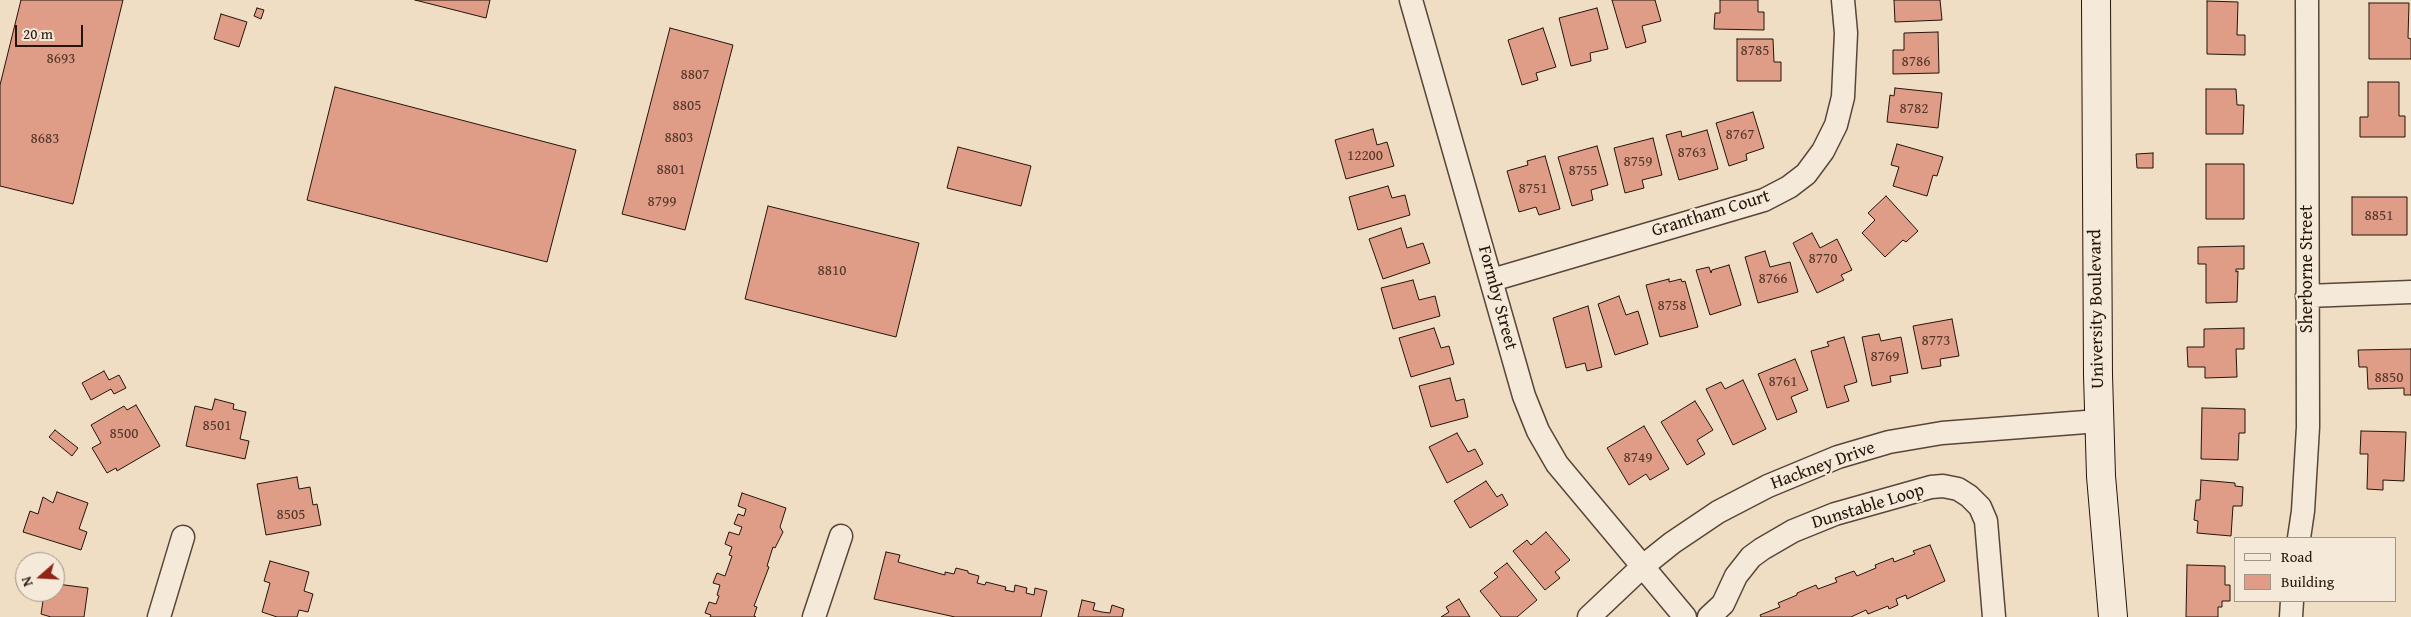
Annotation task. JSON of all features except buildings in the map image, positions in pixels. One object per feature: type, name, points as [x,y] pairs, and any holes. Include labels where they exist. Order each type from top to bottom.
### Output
[{"type":"street","name":"Formby Street","points":[[1411,0],[1524,396],[1538,431],[1557,464],[1685,617]]},
{"type":"street","name":"Grantham Court","points":[[1492,280],[1764,200],[1789,187],[1806,174],[1823,151],[1836,125],[1843,97],[1846,33],[1843,0]]},
{"type":"street","name":"University Boulevard","points":[[2096,0],[2099,421],[2101,476],[2113,617]]},
{"type":"street","name":"Sherborne Street","points":[[2299,537],[2303,511],[2308,427],[2307,0]]},
{"type":"street","points":[[2307,296],[2411,292]]},
{"type":"street","name":"Hackney Drive","points":[[1589,617],[1642,567],[1672,543],[1718,512],[1768,486],[1838,457],[1889,442],[1942,433],[2099,421]]},
{"type":"street","name":"Dunstable Loop","points":[[1709,617],[1723,604],[1736,576],[1751,557],[1762,548],[1793,531],[1834,514],[1931,487],[1943,486],[1958,489],[1969,496],[1980,507],[1986,521],[1994,617]]},
{"type":"street","points":[[814,617],[842,536]]},
{"type":"street","points":[[159,617],[183,537]]},
{"type":"street","points":[[2291,617],[2292,602]]}]
